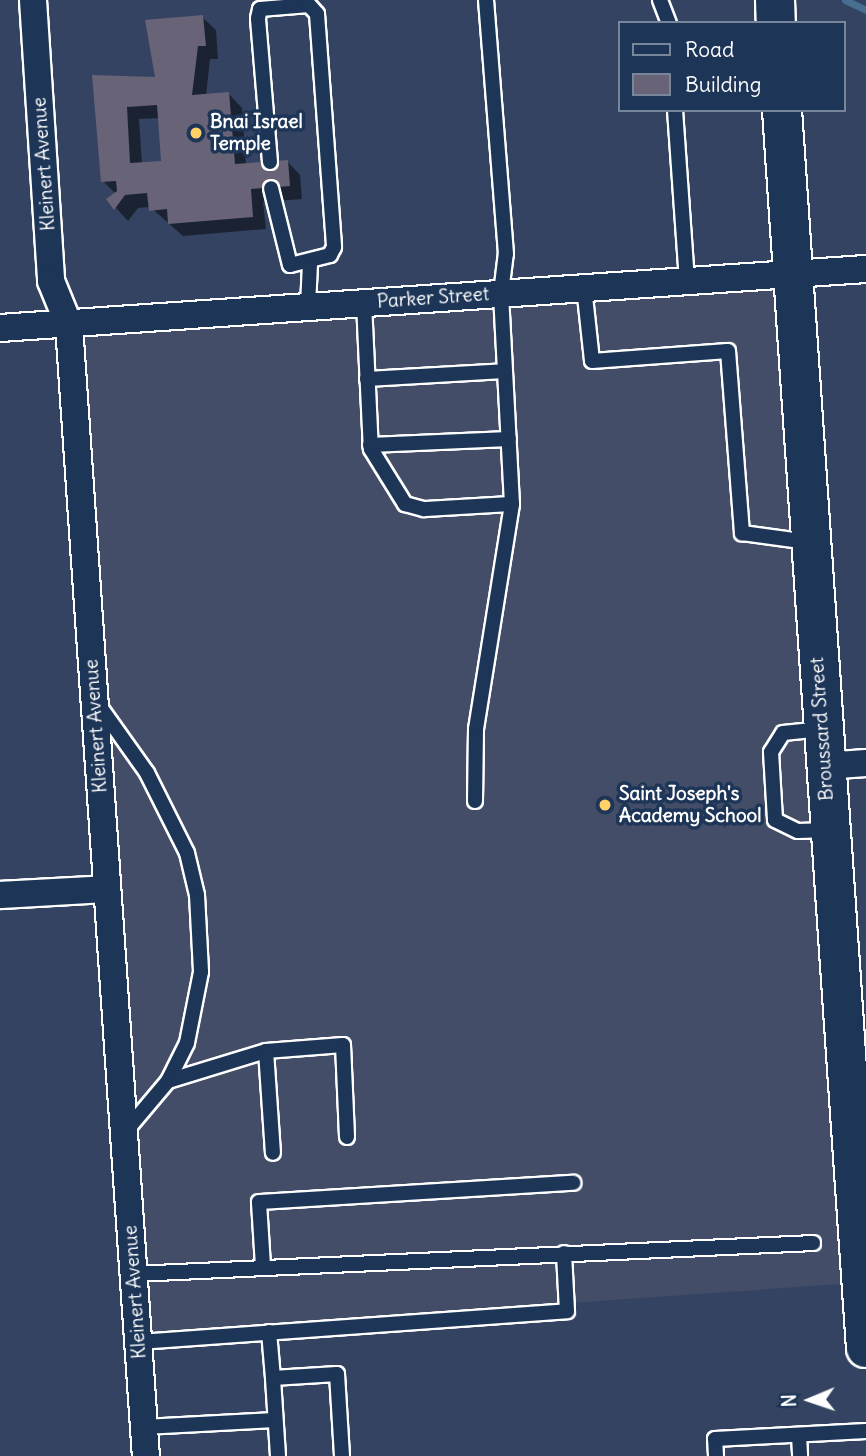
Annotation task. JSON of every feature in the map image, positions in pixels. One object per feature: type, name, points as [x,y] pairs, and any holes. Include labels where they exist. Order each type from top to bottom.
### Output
[{"type":"street","name":"Kleinert Avenue","points":[[33,0],[51,281],[69,325],[146,1456]]},
{"type":"street","name":"Broussard Street","points":[[782,112],[823,747],[859,1130],[866,1348]]},
{"type":"street","name":"Parker Street","points":[[0,328],[866,269]]},
{"type":"street","points":[[823,747],[866,763]]},
{"type":"street","points":[[0,895],[106,889]]},
{"type":"lane","points":[[475,801],[476,729],[512,504],[501,293],[506,254],[486,0]]},
{"type":"lane","points":[[660,0],[668,21]]},
{"type":"lane","points":[[270,162],[258,18],[260,9],[309,5],[317,14],[334,247],[310,264],[290,265],[271,188]]},
{"type":"lane","points":[[675,112],[687,280]]},
{"type":"lane","points":[[308,306],[310,264]]},
{"type":"lane","points":[[584,287],[592,361],[727,351],[742,533],[810,543]]},
{"type":"lane","points":[[364,303],[370,446],[405,504],[424,509],[512,504]]},
{"type":"lane","points":[[366,379],[504,371]]},
{"type":"lane","points":[[370,446],[509,439]]},
{"type":"lane","points":[[94,698],[148,773],[187,853],[197,895],[201,972],[187,1043],[168,1081],[124,1133]]},
{"type":"lane","points":[[823,747],[783,733],[771,752],[775,820],[798,831],[830,830]]},
{"type":"lane","points":[[168,1081],[266,1051],[343,1045],[347,1138]]},
{"type":"lane","points":[[266,1051],[273,1153]]},
{"type":"lane","points":[[263,1266],[260,1202],[573,1183]]},
{"type":"lane","points":[[134,1273],[813,1242]]},
{"type":"lane","points":[[139,1342],[567,1311],[564,1253]]},
{"type":"lane","points":[[269,1332],[278,1456]]},
{"type":"lane","points":[[272,1378],[337,1374],[342,1456]]},
{"type":"lane","points":[[144,1427],[275,1420]]},
{"type":"lane","points":[[716,1456],[715,1439],[866,1432]]},
{"type":"lane","points":[[799,1435],[800,1456]]},
{"type":"shaded area","points":[[792,272],[863,1283],[139,1333],[69,323]]},
{"type":"building","name":"Bnai Israel Temple","points":[[203,15],[206,46],[198,46],[192,95],[229,92],[235,164],[288,160],[290,186],[251,189],[253,217],[168,224],[167,209],[149,211],[147,193],[125,195],[114,210],[106,199],[117,191],[116,181],[101,182],[92,75],[155,77],[145,20]],"holes":[[[157,105],[161,161],[130,163],[127,107]]]},
{"type":"waterway","points":[[845,0],[866,10]]},
{"type":"place","name":"Bnai Israel Temple","points":[[196,133]]},
{"type":"place","name":"Saint Joseph's Academy School","points":[[605,805]]}]
